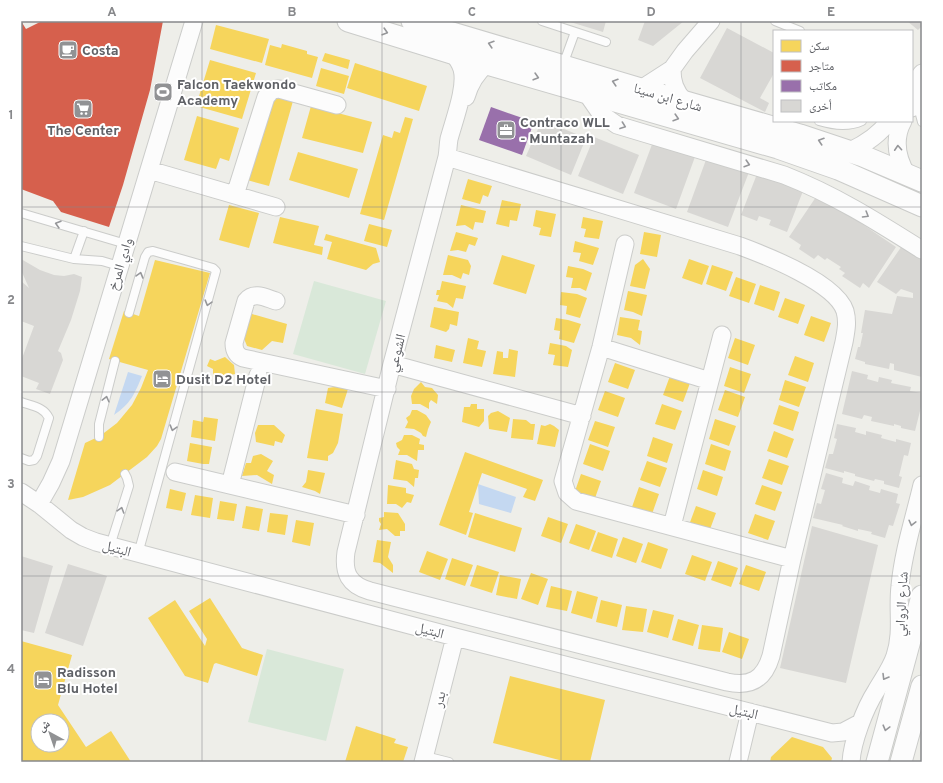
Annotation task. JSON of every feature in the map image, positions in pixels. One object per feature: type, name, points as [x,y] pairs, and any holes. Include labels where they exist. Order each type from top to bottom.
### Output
[{"type":"street","name":"وادي المرخ","points":[[39,504],[61,461],[194,21]]},
{"type":"street","name":"شارع ابن سينا","points":[[348,21],[487,64],[585,91],[778,148],[838,169],[913,202],[922,213]]},
{"type":"street","name":"شارع ابن سينا","points":[[412,21],[641,89],[781,125],[850,151],[915,178]]},
{"type":"street","points":[[641,89],[672,69],[685,51],[711,21]]},
{"type":"street","name":"الشوعي","points":[[447,156],[448,141],[462,88],[463,78],[462,69],[452,52]]},
{"type":"street","name":"الشوعي","points":[[447,156],[740,246],[776,261],[825,287],[837,297],[845,311],[847,326],[768,666],[763,674],[755,680],[736,684],[361,588],[354,584],[348,577],[345,569],[346,552],[387,390],[392,364],[447,156],[453,142],[471,82],[487,64]]},
{"type":"street","points":[[672,69],[674,87],[684,101]]},
{"type":"street","points":[[916,98],[922,73]]},
{"type":"street","points":[[235,195],[266,97],[272,90],[279,89],[337,105]]},
{"type":"street","points":[[585,91],[601,114],[617,124],[800,181],[846,203],[922,250]]},
{"type":"street","points":[[850,151],[870,141],[888,122]]},
{"type":"street","points":[[903,122],[898,133],[898,155],[901,165],[915,178]]},
{"type":"street","points":[[149,170],[276,207]]},
{"type":"street","points":[[626,244],[564,481],[567,494],[576,501],[792,559]]},
{"type":"street","points":[[276,301],[255,296],[248,298],[234,343],[234,348],[239,356],[387,390]]},
{"type":"street","points":[[672,526],[722,334]]},
{"type":"street","points":[[600,347],[710,381]]},
{"type":"street","points":[[392,364],[582,416]]},
{"type":"street","points":[[230,485],[258,375]]},
{"type":"street","points":[[176,472],[356,515]]},
{"type":"street","name":"شارع الروابي","points":[[851,760],[860,723],[866,709],[895,657],[901,625],[900,587],[904,558],[922,485]]},
{"type":"street","name":"البتيل","points":[[21,492],[39,504],[71,530],[83,537],[138,554],[832,733],[843,732],[860,723]]},
{"type":"street","name":"شارع الروابي","points":[[877,762],[922,596]]},
{"type":"street","name":"بدر","points":[[424,759],[455,637]]},
{"type":"street","points":[[901,762],[922,686]]},
{"type":"street","points":[[738,762],[750,712]]},
{"type":"street","points":[[832,733],[851,760]]},
{"type":"lane","points":[[542,21],[606,42]]},
{"type":"lane","points":[[775,21],[798,30]]},
{"type":"lane","points":[[563,66],[575,32]]},
{"type":"lane","points":[[916,98],[922,122]]},
{"type":"lane","points":[[826,122],[854,124],[859,122]]},
{"type":"lane","points":[[21,213],[126,244]]},
{"type":"lane","points":[[74,259],[84,231]]},
{"type":"lane","points":[[21,246],[74,259],[102,261],[119,266]]},
{"type":"lane","points":[[129,313],[145,257],[148,252],[153,251],[213,268],[216,271],[138,554]]},
{"type":"lane","points":[[99,437],[99,424],[115,360]]},
{"type":"lane","points":[[21,402],[41,409],[49,418],[37,456],[34,460],[29,461],[21,458]]},
{"type":"lane","points":[[110,546],[129,486],[125,474]]},
{"type":"lane","points":[[424,759],[449,762]]},
{"type":"green space","points":[[314,281],[386,301],[365,374],[293,354]]},
{"type":"green space","points":[[267,649],[344,669],[326,741],[248,722]]},
{"type":"water","points":[[128,372],[142,376],[131,398],[124,407],[114,415]]},
{"type":"water","points":[[478,484],[516,497],[511,513],[479,504]]},
{"type":"building: سكن","points":[[216,25],[269,39],[262,63],[210,49]]},
{"type":"building: سكن","points":[[282,44],[307,51],[307,54],[318,57],[312,78],[265,65],[270,45],[281,48]]},
{"type":"building: سكن","points":[[325,53],[350,60],[348,69],[322,61]]},
{"type":"building: سكن","points":[[210,60],[256,73],[242,119],[196,106]]},
{"type":"building: سكن","points":[[355,63],[427,86],[419,111],[347,88]]},
{"type":"building: سكن","points":[[321,68],[349,76],[344,94],[316,86]]},
{"type":"building: سكن","points":[[271,95],[293,101],[269,186],[247,180]]},
{"type":"building: سكن","points":[[311,106],[372,122],[363,153],[302,138]]},
{"type":"building: سكن","points":[[197,116],[239,128],[229,161],[220,158],[216,169],[184,160]]},
{"type":"building: سكن","points":[[405,117],[413,119],[384,220],[360,214],[383,135],[392,138],[394,131],[400,133]]},
{"type":"building: سكن","points":[[298,152],[358,169],[349,198],[289,180]]},
{"type":"building: سكن","points":[[468,179],[492,186],[488,197],[483,195],[480,204],[462,199]]},
{"type":"building: سكن","points":[[502,200],[521,204],[517,221],[510,220],[509,227],[496,224]]},
{"type":"building: سكن","points":[[229,205],[259,213],[249,248],[219,240]]},
{"type":"building: سكن","points":[[461,205],[486,211],[483,223],[475,222],[473,230],[465,225],[456,226]]},
{"type":"building: سكن","points":[[536,210],[556,214],[551,237],[539,235],[541,228],[533,226]]},
{"type":"building: سكن","points":[[280,217],[319,226],[314,245],[323,247],[322,255],[273,243]]},
{"type":"building: سكن","points":[[583,217],[603,221],[599,239],[584,237],[586,229],[581,228]]},
{"type":"building: سكن","points":[[369,224],[392,230],[387,247],[364,241]]},
{"type":"building: سكن","points":[[456,232],[478,238],[475,246],[469,244],[466,252],[458,250],[450,251]]},
{"type":"building: سكن","points":[[644,232],[661,235],[657,257],[640,254]]},
{"type":"building: سكن","points":[[326,234],[376,248],[380,262],[373,264],[366,270],[327,259],[332,242],[324,240]]},
{"type":"building: سكن","points":[[575,241],[599,248],[593,265],[579,261],[581,253],[573,252]]},
{"type":"building: سكن","points":[[448,255],[468,260],[471,266],[469,275],[463,273],[461,279],[452,275],[443,275]]},
{"type":"building: سكن","points":[[502,255],[535,265],[526,294],[493,284]]},
{"type":"building: سكن","points":[[643,259],[650,269],[645,289],[630,286],[635,265]]},
{"type":"building: سكن","points":[[689,259],[709,266],[702,285],[682,278]]},
{"type":"building: سكن","name":"Dusit D2 Hotel","points":[[155,260],[210,273],[161,439],[147,457],[110,485],[83,497],[68,500],[85,443],[100,436],[117,423],[132,405],[148,370],[109,359],[124,311],[139,316]]},
{"type":"building: سكن","points":[[712,265],[733,272],[726,291],[706,284]]},
{"type":"building: سكن","points":[[568,266],[583,269],[592,273],[586,291],[580,288],[571,288],[573,278],[566,277]]},
{"type":"building: سكن","points":[[736,277],[756,284],[749,303],[729,296]]},
{"type":"building: سكن","points":[[442,281],[466,286],[463,299],[456,298],[453,308],[447,303],[437,301],[439,295],[436,295],[437,290],[440,290]]},
{"type":"building: سكن","points":[[760,285],[780,292],[774,311],[754,304]]},
{"type":"building: سكن","points":[[628,291],[647,295],[642,316],[624,310]]},
{"type":"building: سكن","points":[[561,292],[577,294],[587,298],[580,318],[566,314],[567,306],[560,305]]},
{"type":"building: سكن","points":[[785,298],[805,305],[798,324],[778,317]]},
{"type":"building: سكن","points":[[434,307],[459,312],[457,326],[450,324],[449,329],[446,332],[430,327]]},
{"type":"building: سكن","points":[[252,314],[287,324],[283,343],[272,341],[262,350],[247,346],[243,336],[246,323]]},
{"type":"building: سكن","points":[[811,316],[831,323],[824,342],[804,335]]},
{"type":"building: سكن","points":[[620,317],[640,320],[638,330],[642,331],[640,345],[631,338],[617,335]]},
{"type":"building: سكن","points":[[556,318],[581,324],[574,343],[559,339],[560,331],[554,330]]},
{"type":"building: سكن","points":[[468,338],[479,341],[477,349],[486,351],[482,367],[463,363]]},
{"type":"building: سكن","points":[[735,338],[755,345],[748,365],[728,358]]},
{"type":"building: سكن","points":[[550,343],[566,346],[572,350],[568,367],[553,365],[555,355],[548,354]]},
{"type":"building: سكن","points":[[436,345],[455,350],[452,362],[434,358]]},
{"type":"building: سكن","points":[[509,349],[518,351],[515,377],[493,374],[497,351],[503,352],[503,358],[508,358]]},
{"type":"building: سكن","points":[[795,356],[814,363],[808,382],[788,375]]},
{"type":"building: سكن","points":[[225,357],[234,365],[235,374],[231,375],[228,381],[221,377],[213,377],[213,369],[207,366],[210,359],[215,361]]},
{"type":"building: سكن","points":[[615,363],[635,370],[628,389],[608,382]]},
{"type":"building: سكن","points":[[730,367],[751,374],[744,393],[724,386]]},
{"type":"building: سكن","points":[[670,376],[690,383],[683,402],[663,395]]},
{"type":"building: سكن","points":[[785,380],[806,387],[799,407],[779,400]]},
{"type":"building: سكن","points":[[421,382],[425,387],[432,388],[438,395],[437,404],[431,400],[429,403],[429,409],[420,404],[412,404],[411,396],[414,389]]},
{"type":"building: سكن","points":[[341,386],[348,389],[342,408],[325,403],[328,388]]},
{"type":"building: سكن","points":[[725,390],[745,397],[738,417],[718,410]]},
{"type":"building: سكن","points":[[605,391],[625,398],[618,417],[598,410]]},
{"type":"building: سكن","points":[[471,404],[477,404],[477,409],[484,409],[484,421],[479,427],[462,422],[464,407],[470,407]]},
{"type":"building: سكن","points":[[662,404],[682,411],[675,430],[655,424]]},
{"type":"building: سكن","points":[[779,405],[799,412],[793,431],[773,424]]},
{"type":"building: سكن","points":[[316,409],[343,414],[338,443],[333,453],[328,456],[328,461],[307,458]]},
{"type":"building: سكن","points":[[412,410],[417,410],[426,415],[431,422],[426,437],[414,429],[405,428],[408,422],[406,418],[410,415]]},
{"type":"building: سكن","points":[[498,411],[510,418],[507,432],[489,429],[488,416],[491,413]]},
{"type":"building: سكن","points":[[204,417],[218,419],[215,441],[191,437],[193,420],[203,422]]},
{"type":"building: سكن","points":[[513,419],[526,420],[531,424],[535,424],[533,440],[511,438]]},
{"type":"building: سكن","points":[[715,419],[736,426],[729,446],[709,439]]},
{"type":"building: سكن","points":[[595,421],[615,427],[608,447],[588,440]]},
{"type":"building: سكن","points":[[550,424],[559,430],[555,447],[537,444],[541,425],[545,426]]},
{"type":"building: سكن","points":[[258,425],[274,425],[285,435],[282,443],[275,441],[274,446],[256,442],[255,433]]},
{"type":"building: سكن","points":[[774,431],[794,439],[787,458],[767,451]]},
{"type":"building: سكن","points":[[404,435],[412,435],[420,439],[419,444],[424,445],[424,450],[418,450],[417,461],[407,455],[398,455],[400,450],[396,443],[402,440]]},
{"type":"building: سكن","points":[[653,437],[673,444],[667,463],[647,456]]},
{"type":"building: سكن","points":[[190,443],[212,447],[209,464],[187,461]]},
{"type":"building: سكن","points":[[590,444],[610,451],[603,471],[583,464]]},
{"type":"building: سكن","points":[[711,444],[731,451],[725,471],[705,464]]},
{"type":"building: سكن","points":[[465,452],[543,480],[535,501],[523,497],[527,489],[482,473],[469,512],[473,513],[466,535],[439,525]]},
{"type":"building: سكن","points":[[261,454],[273,461],[267,471],[274,475],[272,484],[257,475],[242,476],[246,463],[251,463],[253,456]]},
{"type":"building: سكن","points":[[769,459],[789,466],[782,485],[762,478]]},
{"type":"building: سكن","points":[[396,460],[412,464],[414,469],[419,470],[418,478],[415,478],[414,487],[407,481],[393,479]]},
{"type":"building: سكن","points":[[647,461],[667,468],[660,487],[640,480]]},
{"type":"building: سكن","points":[[308,470],[325,473],[320,494],[302,487],[306,482]]},
{"type":"building: سكن","points":[[703,470],[723,477],[717,496],[697,489]]},
{"type":"building: سكن","points":[[581,474],[601,481],[594,501],[574,494]]},
{"type":"building: سكن","points":[[388,485],[406,488],[406,493],[414,495],[411,503],[407,502],[402,508],[396,504],[387,504]]},
{"type":"building: سكن","points":[[762,485],[782,492],[775,511],[755,504]]},
{"type":"building: سكن","points":[[639,487],[659,494],[652,514],[632,507]]},
{"type":"building: سكن","points":[[170,489],[186,493],[182,511],[166,508]]},
{"type":"building: سكن","points":[[195,495],[213,498],[210,518],[191,515]]},
{"type":"building: سكن","points":[[220,501],[237,504],[234,521],[217,519]]},
{"type":"building: سكن","points":[[246,506],[263,509],[259,531],[242,528]]},
{"type":"building: سكن","points":[[696,506],[716,513],[709,532],[689,525]]},
{"type":"building: سكن","points":[[384,512],[398,513],[405,524],[405,531],[400,531],[400,536],[395,536],[387,529],[379,530],[381,524],[379,518],[384,517]]},
{"type":"building: سكن","points":[[270,513],[288,515],[285,535],[267,532]]},
{"type":"building: سكن","points":[[475,513],[522,528],[515,552],[468,537]]},
{"type":"building: سكن","points":[[755,514],[775,521],[768,540],[748,533]]},
{"type":"building: سكن","points":[[548,517],[568,524],[561,543],[541,536]]},
{"type":"building: سكن","points":[[296,520],[314,523],[310,546],[292,542]]},
{"type":"building: سكن","points":[[576,524],[596,531],[589,550],[569,543]]},
{"type":"building: سكن","points":[[598,532],[618,539],[612,558],[591,551]]},
{"type":"building: سكن","points":[[623,537],[643,544],[636,563],[616,556]]},
{"type":"building: سكن","points":[[377,540],[391,542],[388,557],[393,565],[393,573],[380,563],[373,562]]},
{"type":"building: سكن","points":[[648,542],[668,549],[661,569],[641,562]]},
{"type":"building: سكن","points":[[427,551],[448,559],[440,580],[419,572]]},
{"type":"building: سكن","points":[[692,555],[712,562],[705,581],[685,574]]},
{"type":"building: سكن","points":[[452,558],[473,565],[465,586],[445,579]]},
{"type":"building: سكن","points":[[718,561],[738,568],[731,587],[711,580]]},
{"type":"building: سكن","points":[[477,565],[499,572],[492,593],[470,586]]},
{"type":"building: سكن","points":[[746,565],[766,572],[759,591],[739,584]]},
{"type":"building: سكن","points":[[531,573],[548,579],[538,605],[521,599]]},
{"type":"building: سكن","points":[[500,575],[521,579],[517,599],[496,595]]},
{"type":"building: سكن","points":[[551,586],[572,591],[567,611],[546,607]]},
{"type":"building: سكن","points":[[577,591],[598,597],[592,619],[571,613]]},
{"type":"building: سكن","points":[[210,598],[242,648],[263,655],[257,676],[216,663],[214,664],[208,683],[185,676],[148,618],[175,600],[205,646],[207,639],[189,611]]},
{"type":"building: سكن","points":[[601,600],[622,605],[617,627],[596,622]]},
{"type":"building: سكن","points":[[626,606],[647,609],[643,632],[622,630]]},
{"type":"building: سكن","points":[[653,610],[674,615],[668,638],[647,632]]},
{"type":"building: سكن","points":[[678,619],[699,625],[693,646],[672,640]]},
{"type":"building: سكن","points":[[702,625],[723,628],[720,652],[698,649]]},
{"type":"building: سكن","points":[[729,632],[749,639],[742,659],[722,652]]},
{"type":"building: سكن","name":"Radisson Blu Hotel","points":[[21,641],[72,655],[58,705],[63,713],[30,713],[30,753],[70,753],[70,723],[86,747],[111,731],[131,762],[21,762]]},
{"type":"building: سكن","points":[[510,676],[605,700],[590,762],[567,762],[493,743]]},
{"type":"building: سكن","points":[[356,726],[396,739],[394,743],[408,747],[403,762],[345,762]]},
{"type":"building: سكن","points":[[792,737],[823,747],[832,758],[831,762],[770,762],[771,757]]},
{"type":"building: متاجر","name":"The Center","points":[[21,21],[26,29],[42,21],[163,21],[150,90],[123,185],[109,227],[61,212],[53,201],[21,189]]},
{"type":"building: مكاتب","points":[[491,107],[534,122],[522,155],[479,140]]},
{"type":"building: أخرى","points":[[567,21],[606,21],[603,32]]},
{"type":"building: أخرى","points":[[645,21],[684,21],[653,46],[638,40]]},
{"type":"building: أخرى","points":[[907,21],[922,21],[922,26],[918,30]]},
{"type":"building: أخرى","points":[[727,28],[773,52],[773,75],[760,98],[769,103],[765,112],[700,78]]},
{"type":"building: أخرى","points":[[542,120],[586,138],[571,175],[526,156]]},
{"type":"building: أخرى","points":[[594,137],[639,155],[623,194],[578,176]]},
{"type":"building: أخرى","points":[[654,139],[696,154],[676,209],[634,193]]},
{"type":"building: أخرى","points":[[707,157],[749,172],[728,227],[687,212]]},
{"type":"building: أخرى","points":[[757,174],[803,191],[787,232],[769,225],[771,220],[759,216],[757,221],[741,215]]},
{"type":"building: أخرى","points":[[818,194],[896,247],[869,288],[863,283],[860,288],[842,276],[845,273],[839,269],[841,267],[827,258],[825,260],[818,255],[814,259],[799,249],[801,245],[789,237]]},
{"type":"building: أخرى","points":[[906,240],[922,252],[922,377],[894,370],[894,364],[890,363],[889,369],[865,364],[865,362],[855,359],[858,347],[860,347],[863,333],[861,333],[865,310],[892,314],[897,296],[913,298],[913,293],[901,289],[896,294],[877,282]]},
{"type":"building: أخرى","points":[[21,259],[40,270],[54,275],[64,276],[74,274],[82,277],[80,291],[71,320],[58,351],[61,353],[63,360],[50,394],[36,389],[39,383],[21,376],[21,361],[34,326],[21,321],[21,281],[29,288],[21,270]]},
{"type":"building: أخرى","points":[[852,371],[868,375],[867,379],[878,382],[879,377],[892,380],[891,383],[911,387],[910,391],[922,393],[922,403],[915,431],[901,428],[901,426],[894,424],[894,426],[871,421],[872,417],[864,415],[862,419],[842,414]]},
{"type":"building: أخرى","points":[[837,424],[856,428],[855,432],[866,435],[866,431],[882,435],[881,438],[896,442],[896,439],[911,443],[908,456],[904,455],[899,476],[902,477],[899,488],[884,484],[884,481],[875,479],[874,481],[855,476],[855,474],[844,471],[844,473],[825,468],[829,454],[833,454],[837,439],[834,438]]},
{"type":"building: أخرى","points":[[826,473],[843,478],[842,483],[853,486],[855,481],[870,486],[869,490],[880,493],[881,489],[898,494],[896,503],[900,504],[893,526],[889,525],[885,538],[871,534],[872,532],[858,529],[858,531],[842,526],[843,525],[813,518],[817,503],[821,504],[825,490],[821,489]]},
{"type":"building: أخرى","points":[[812,526],[878,545],[846,683],[780,668]]},
{"type":"building: أخرى","points":[[21,556],[53,566],[34,633],[21,630]]},
{"type":"building: أخرى","points":[[68,564],[107,576],[83,646],[45,633]]},
{"type":"place","name":"Costa","points":[[68,50]]},
{"type":"place","name":"Falcon Taekwondo Academy","points":[[163,92]]},
{"type":"place","name":"The Center","points":[[83,109]]},
{"type":"place","name":"Contraco WLL - Muntazah","points":[[506,130]]},
{"type":"place","name":"Dusit D2 Hotel","points":[[162,379]]},
{"type":"place","name":"Radisson Blu Hotel","points":[[43,680]]}]
